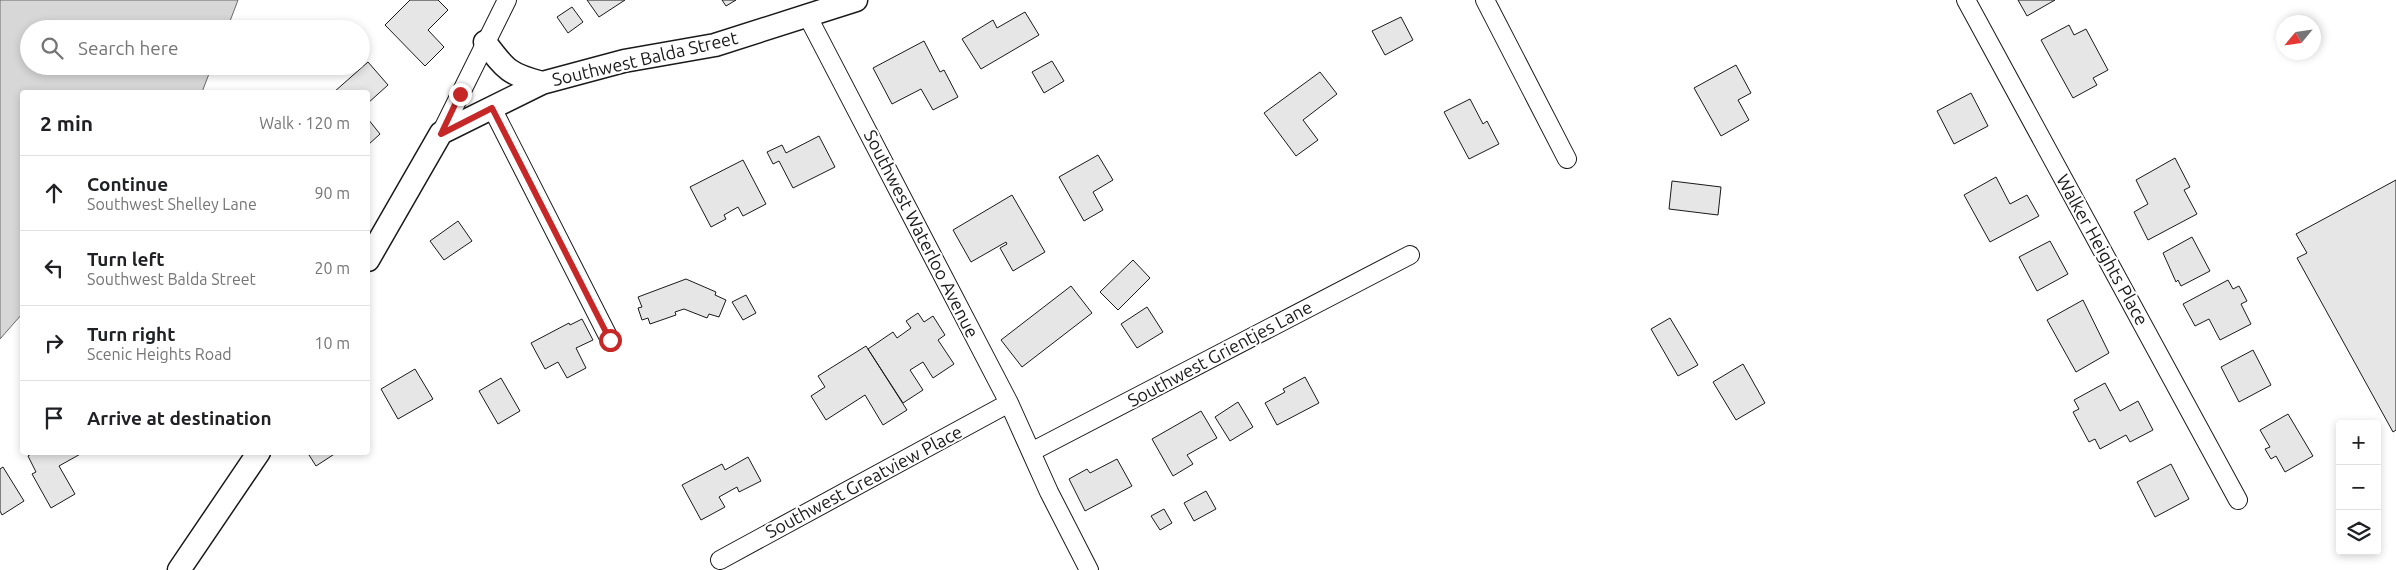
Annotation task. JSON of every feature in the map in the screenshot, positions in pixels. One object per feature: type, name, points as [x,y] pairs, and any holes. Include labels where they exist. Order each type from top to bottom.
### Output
[{"type":"street","points":[[370,257],[441,134],[507,0]]},
{"type":"street","name":"Southwest Balda Street","points":[[441,134],[542,83],[624,61],[715,45],[808,17],[856,0]]},
{"type":"street","points":[[1485,0],[1568,159]]},
{"type":"street","name":"Walker Heights Place","points":[[1966,0],[2238,500]]},
{"type":"street","name":"Southwest Waterloo Avenue","points":[[808,17],[1009,404],[1089,570]]},
{"type":"street","points":[[485,42],[506,70],[521,78],[542,83]]},
{"type":"street","points":[[492,108],[610,340]]},
{"type":"street","name":"Southwest Grientjes Lane","points":[[1031,452],[1410,255]]},
{"type":"street","name":"Southwest Greatview Place","points":[[720,560],[1009,404]]},
{"type":"street","points":[[179,570],[257,455]]},
{"type":"shaded area","points":[[0,0],[238,0],[230,20],[20,20],[20,75],[209,75],[203,90],[20,90],[20,316],[0,339]]},
{"type":"building","points":[[410,0],[438,0],[448,10],[428,30],[444,47],[425,66],[385,25]]},
{"type":"building","points":[[587,0],[625,0],[599,17]]},
{"type":"building","points":[[722,0],[736,0],[726,6]]},
{"type":"building","points":[[2018,0],[2055,0],[2027,16]]},
{"type":"building","points":[[572,7],[583,22],[568,33],[557,17]]},
{"type":"building","points":[[1025,12],[1039,35],[981,69],[962,39],[993,20],[997,28]]},
{"type":"building","points":[[1401,17],[1413,40],[1385,55],[1372,31]]},
{"type":"building","points":[[2069,25],[2074,35],[2086,29],[2108,70],[2093,78],[2097,85],[2073,98],[2041,40]]},
{"type":"building","points":[[924,41],[940,72],[944,70],[958,97],[933,110],[921,89],[892,104],[873,68]]},
{"type":"building","points":[[1052,61],[1064,81],[1044,93],[1032,72]]},
{"type":"building","points":[[370,64],[388,85],[370,101],[370,90],[336,90],[353,75],[370,75]]},
{"type":"building","points":[[1736,65],[1751,93],[1738,100],[1749,120],[1721,136],[1694,88]]},
{"type":"building","points":[[1320,72],[1337,94],[1303,120],[1318,140],[1296,156],[1264,113]]},
{"type":"building","points":[[1971,93],[1988,126],[1954,144],[1937,111]]},
{"type":"building","points":[[1470,99],[1483,124],[1487,121],[1499,144],[1469,159],[1444,112]]},
{"type":"building","points":[[370,122],[380,134],[370,143]]},
{"type":"building","points":[[819,136],[835,167],[793,188],[779,161],[773,164],[767,152],[782,145],[786,153]]},
{"type":"building","points":[[1098,155],[1113,180],[1093,192],[1103,210],[1084,221],[1059,177]]},
{"type":"building","points":[[2175,158],[2190,187],[2184,190],[2197,214],[2148,240],[2134,212],[2148,204],[2136,180]]},
{"type":"building","points":[[743,160],[766,204],[743,216],[738,207],[724,215],[726,219],[711,227],[690,187]]},
{"type":"building","points":[[1996,177],[2010,204],[2027,195],[2039,216],[1990,242],[1964,195]]},
{"type":"building","points":[[2396,180],[2396,430],[2393,432],[2297,258],[2307,253],[2296,234]]},
{"type":"building","points":[[1672,181],[1721,187],[1718,215],[1669,209]]},
{"type":"building","points":[[1012,195],[1045,252],[1013,271],[1000,248],[1007,244],[1006,242],[971,262],[953,230]]},
{"type":"building","points":[[458,221],[472,241],[444,260],[430,241]]},
{"type":"building","points":[[2192,237],[2210,271],[2181,286],[2178,280],[2176,282],[2163,253]]},
{"type":"building","points":[[2050,241],[2068,274],[2037,291],[2019,257]]},
{"type":"building","points":[[1133,260],[1150,278],[1118,310],[1100,292]]},
{"type":"building","points":[[686,279],[716,292],[715,295],[726,300],[719,317],[709,314],[707,318],[684,309],[675,312],[676,315],[650,324],[648,318],[642,320],[638,308],[642,307],[638,297]]},
{"type":"building","points":[[2228,280],[2233,289],[2239,286],[2247,301],[2241,304],[2251,324],[2220,340],[2209,319],[2195,326],[2183,304]]},
{"type":"building","points":[[1071,286],[1092,313],[1022,367],[1001,340]]},
{"type":"building","points":[[746,295],[756,313],[743,320],[732,302]]},
{"type":"building","points":[[2083,300],[2109,353],[2076,372],[2047,320]]},
{"type":"building","points":[[1147,307],[1163,332],[1137,348],[1121,324]]},
{"type":"building","points":[[918,313],[924,322],[933,316],[945,335],[938,340],[954,364],[933,378],[923,362],[910,370],[923,390],[903,403],[868,349],[893,332],[897,338],[911,328],[906,321]]},
{"type":"building","points":[[1670,318],[1698,365],[1678,376],[1651,329]]},
{"type":"building","points":[[582,319],[593,340],[576,348],[586,368],[567,378],[558,362],[545,369],[531,343],[569,323],[570,325]]},
{"type":"building","points":[[866,346],[907,410],[883,425],[865,395],[826,420],[811,396],[825,387],[818,376]]},
{"type":"building","points":[[2253,350],[2271,385],[2239,402],[2221,367]]},
{"type":"building","points":[[1743,364],[1765,403],[1736,420],[1713,382]]},
{"type":"building","points":[[415,369],[433,399],[398,419],[381,389]]},
{"type":"building","points":[[1305,377],[1319,403],[1277,425],[1265,403],[1285,392],[1283,389]]},
{"type":"building","points":[[501,378],[520,411],[498,424],[479,391]]},
{"type":"building","points":[[2105,383],[2120,411],[2138,401],[2153,430],[2130,442],[2126,435],[2100,449],[2095,439],[2089,442],[2073,412],[2079,409],[2074,400]]},
{"type":"building","points":[[1238,402],[1253,427],[1230,441],[1215,417]]},
{"type":"building","points":[[1201,411],[1217,438],[1187,455],[1193,464],[1173,476],[1152,439]]},
{"type":"building","points":[[2288,414],[2313,456],[2285,472],[2276,456],[2271,459],[2265,449],[2270,447],[2260,430]]},
{"type":"building","points":[[79,455],[59,466],[75,494],[51,508],[32,474],[36,472],[28,456]]},
{"type":"building","points":[[309,455],[333,455],[316,466]]},
{"type":"building","points":[[748,457],[761,481],[739,492],[737,487],[719,497],[725,507],[701,520],[682,485],[722,464],[725,470]]},
{"type":"building","points":[[1117,459],[1132,486],[1085,511],[1069,479],[1087,469],[1090,473]]},
{"type":"building","points":[[2171,464],[2189,499],[2155,517],[2137,482]]},
{"type":"building","points":[[3,467],[24,501],[2,515],[0,511],[0,469]]},
{"type":"building","points":[[1206,491],[1216,509],[1194,521],[1184,503]]},
{"type":"building","points":[[1164,509],[1172,523],[1160,530],[1151,516]]},
{"type":"route","points":[[460,94],[441,134],[492,108],[610,340]]}]
